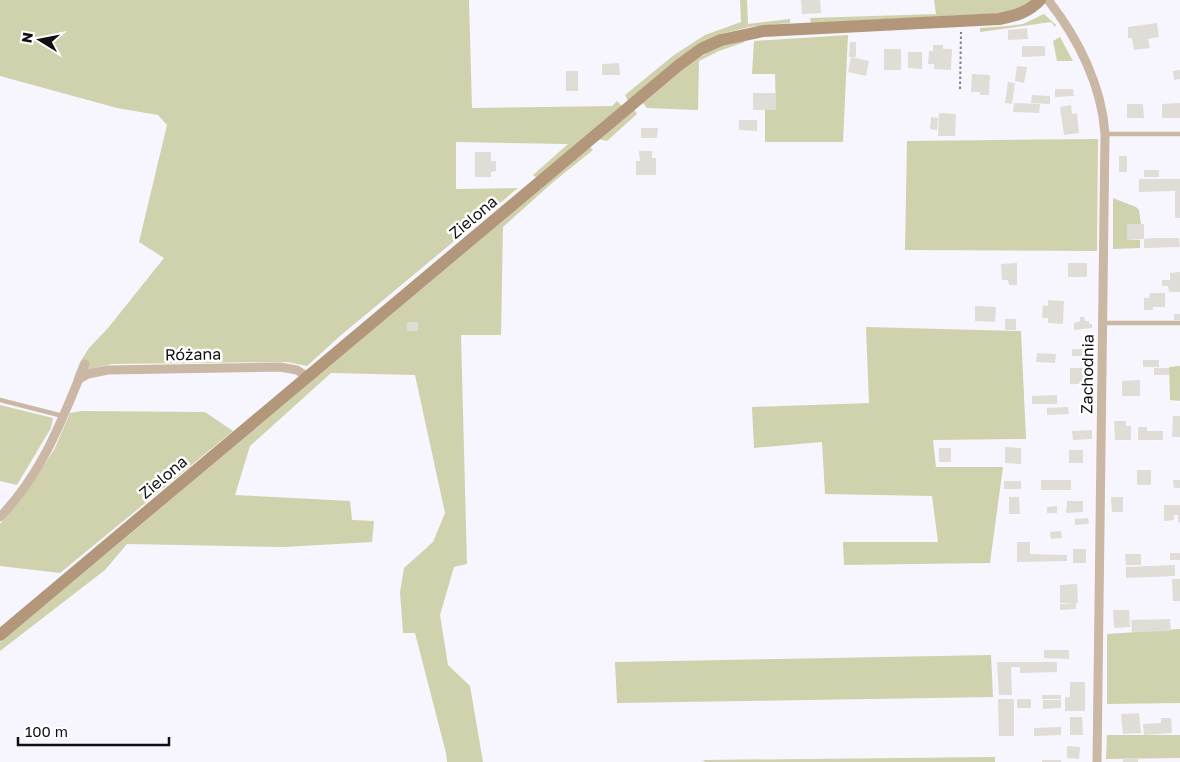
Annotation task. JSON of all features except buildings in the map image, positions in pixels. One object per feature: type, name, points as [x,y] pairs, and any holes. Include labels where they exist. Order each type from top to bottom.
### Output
[{"type":"street","name":"Zielona","points":[[0,635],[679,65],[701,49],[721,40],[763,31],[1011,17],[1032,8],[1040,0]]},
{"type":"street","name":"Zachodnia","points":[[1048,0],[1060,17],[1094,80],[1102,108],[1105,134],[1097,762]]},
{"type":"street","points":[[0,517],[19,496],[41,463],[85,364]]},
{"type":"street","name":"Różana","points":[[79,379],[88,374],[108,370],[280,367],[297,370],[308,377]]},
{"type":"lane","points":[[1105,134],[1180,134]]},
{"type":"lane","points":[[1102,323],[1180,323]]},
{"type":"lane","points":[[0,400],[63,416]]},
{"type":"path","points":[[960,90],[962,21]]},
{"type":"green space","points":[[0,0],[469,0],[472,108],[612,106],[617,101],[622,106],[537,178],[533,175],[568,144],[456,142],[456,189],[518,188],[340,336],[307,366],[287,362],[112,364],[91,369],[73,380],[80,362],[89,348],[108,328],[164,258],[139,242],[167,125],[158,115],[117,108],[0,76]]},
{"type":"green space","points":[[740,0],[747,0],[748,24],[790,19],[790,23],[749,27],[721,34],[628,101],[625,95],[674,55],[705,35],[741,22]]},
{"type":"green space","points":[[934,0],[1034,0],[1027,6],[1003,13],[811,23],[810,18],[936,14]]},
{"type":"green space","points":[[1044,14],[1056,25],[1055,27],[1051,22],[980,32],[980,28],[1023,24]]},
{"type":"green space","points":[[848,35],[843,142],[765,142],[765,110],[776,110],[775,74],[752,74],[754,41]]},
{"type":"green space","points":[[1060,37],[1073,61],[1057,61],[1053,41]]},
{"type":"green space","points":[[741,38],[745,42],[719,51],[699,61],[698,110],[647,108],[643,103],[688,65],[713,49]]},
{"type":"green space","points":[[634,109],[637,114],[607,141],[598,139]]},
{"type":"green space","points":[[1098,139],[1097,251],[905,250],[907,141]]},
{"type":"green space","points":[[589,146],[593,150],[552,183],[503,227],[501,335],[461,335],[467,564],[454,567],[440,615],[448,665],[470,686],[483,762],[447,762],[415,633],[403,633],[400,592],[404,568],[433,542],[445,513],[415,375],[331,373],[250,446],[235,495],[350,501],[352,520],[374,521],[372,542],[284,547],[127,544],[105,570],[0,651],[0,642]]},
{"type":"green space","points":[[1113,198],[1139,210],[1141,224],[1127,225],[1127,240],[1140,240],[1140,248],[1113,249]]},
{"type":"green space","points":[[866,327],[1021,331],[1026,439],[933,440],[936,467],[1003,467],[990,563],[844,565],[843,542],[938,542],[932,496],[825,494],[822,442],[754,448],[752,407],[869,403]]},
{"type":"green space","points":[[1180,366],[1180,401],[1170,400],[1169,367]]},
{"type":"green space","points":[[0,405],[53,418],[51,428],[17,485],[0,481]]},
{"type":"green space","points":[[82,411],[205,412],[233,431],[60,573],[0,566],[0,524],[29,487],[54,450],[70,413]]},
{"type":"green space","points":[[1180,629],[1180,703],[1107,704],[1107,634]]},
{"type":"green space","points":[[991,655],[993,697],[617,703],[615,662]]},
{"type":"green space","points":[[1107,735],[1180,735],[1180,758],[1106,759]]},
{"type":"green space","points":[[995,757],[995,762],[706,762],[702,760]]}]
